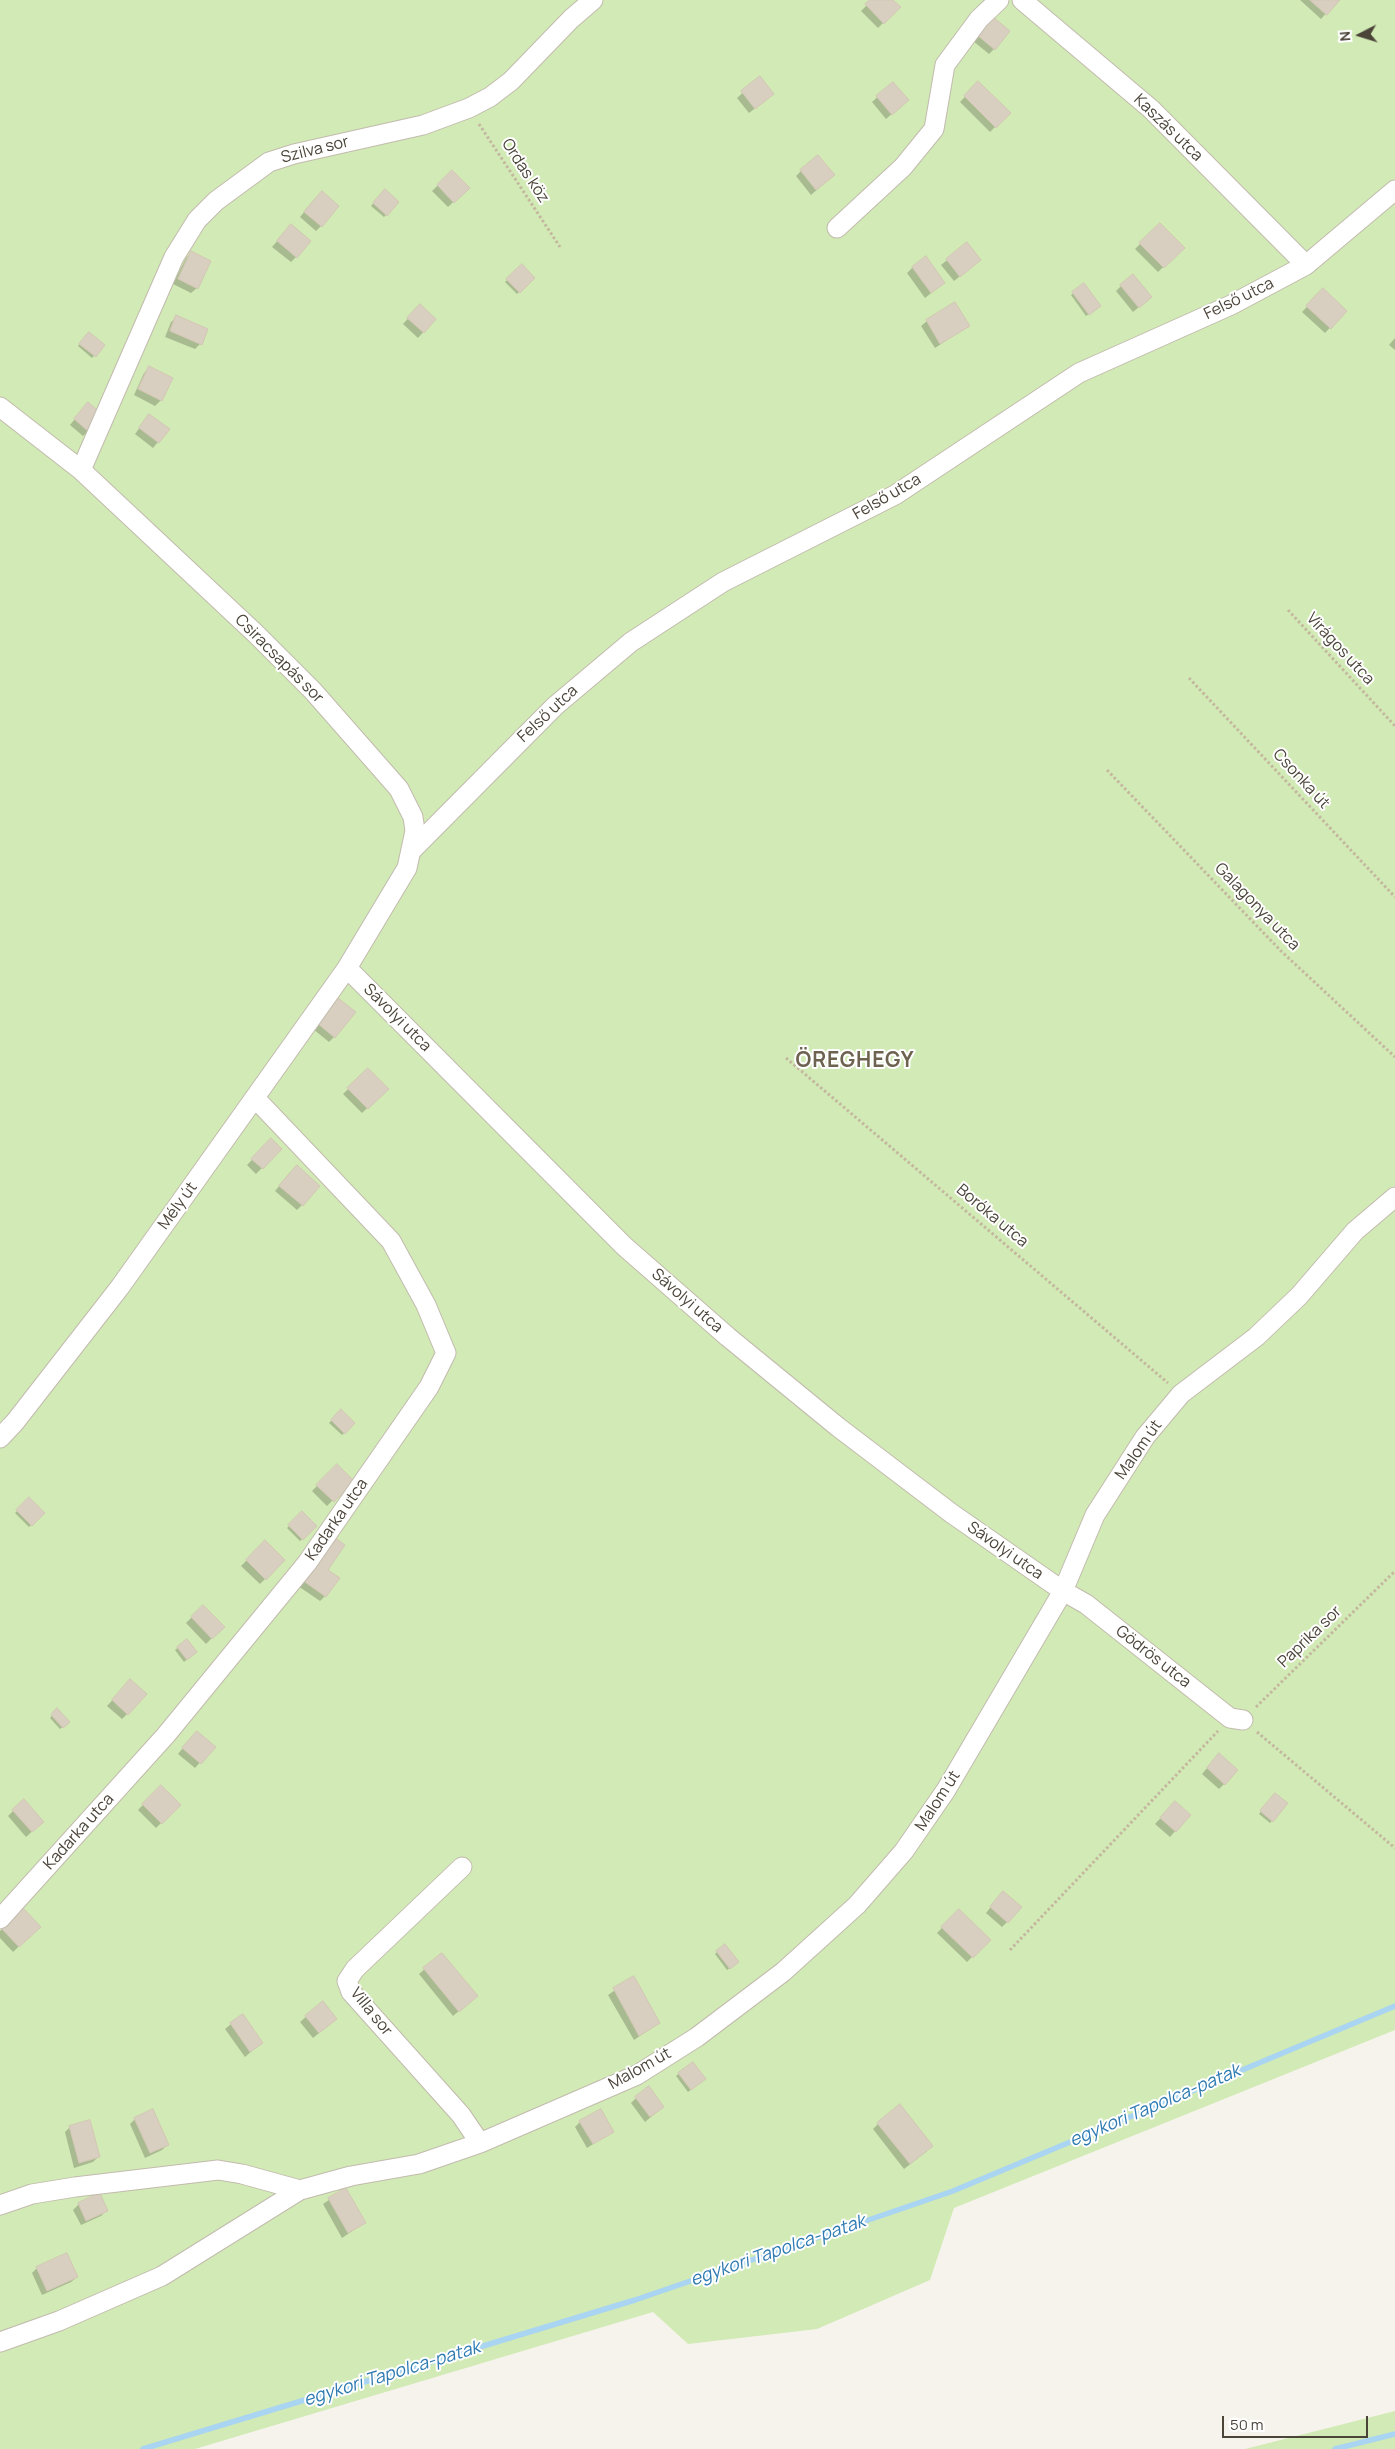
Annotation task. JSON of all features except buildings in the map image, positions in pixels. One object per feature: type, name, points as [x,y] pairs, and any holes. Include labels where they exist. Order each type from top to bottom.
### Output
[{"type":"street","name":"Szilva sor","points":[[81,470],[174,257],[197,220],[216,202],[269,162],[294,154],[423,125],[469,108],[490,97],[511,81],[571,19],[593,0]]},
{"type":"street","points":[[837,228],[903,167],[934,129],[945,65],[979,19],[999,0]]},
{"type":"street","name":"Kaszás utca","points":[[1022,0],[1151,109],[1306,264]]},
{"type":"street","name":"Felső utca","points":[[412,850],[555,706],[631,642],[723,582],[895,495],[1079,373],[1231,305],[1306,264],[1395,190]]},
{"type":"street","name":"Csiracsapás sor","points":[[0,407],[81,470],[256,634],[313,691],[399,789],[413,817],[415,831],[412,850],[406,868],[395,889],[347,968]]},
{"type":"street","name":"Mély út","points":[[0,1438],[15,1422],[120,1287],[347,968]]},
{"type":"street","name":"Sávolyi utca","points":[[347,968],[631,1253],[728,1337],[838,1427],[951,1513],[1063,1591]]},
{"type":"street","name":"Kadarka utca","points":[[0,1919],[166,1735],[308,1563],[429,1387],[446,1353],[426,1305],[391,1241],[255,1098]]},
{"type":"street","name":"Malom út","points":[[300,2190],[351,2176],[419,2164],[480,2143],[636,2075],[697,2037],[784,1972],[857,1904],[904,1851],[946,1790],[1063,1591],[1095,1515],[1145,1437],[1181,1394],[1256,1337],[1299,1296],[1355,1231],[1395,1197]]},
{"type":"street","name":"Gödrös utca","points":[[1063,1591],[1086,1604],[1237,1719]]},
{"type":"street","name":"Villa sor","points":[[462,1868],[355,1969],[347,1981],[351,1992],[461,2114],[480,2143]]},
{"type":"street","points":[[0,2205],[32,2194],[75,2186],[218,2170],[242,2174],[300,2190]]},
{"type":"street","points":[[0,2342],[59,2320],[162,2276],[300,2190]]},
{"type":"path","name":"Ordas köz","points":[[469,108],[560,247]]},
{"type":"path","name":"Virágos utca","points":[[1288,610],[1395,726]]},
{"type":"path","name":"Csonka út","points":[[1189,678],[1395,897]]},
{"type":"path","name":"Galagonya utca","points":[[1107,770],[1281,951],[1395,1057]]},
{"type":"path","name":"Boróka utca","points":[[786,1058],[1181,1394]]},
{"type":"path","name":"Paprika sor","points":[[1010,1950],[1237,1719],[1395,1571]]},
{"type":"path","points":[[1237,1719],[1395,1848]]},
{"type":"green space","points":[[0,0],[1395,0],[1395,2030],[954,2208],[930,2280],[817,2329],[688,2344],[653,2312],[195,2449],[0,2449]]},
{"type":"green space","points":[[1395,2411],[1395,2449],[1245,2449]]},
{"type":"waterway","name":"egykori Tapolca-patak","points":[[143,2449],[635,2300],[953,2191],[1395,2006]]},
{"type":"waterway","points":[[1335,2449],[1395,2434]]},
{"type":"district","name":"ÖREGHEGY","points":[[855,1061]]}]
